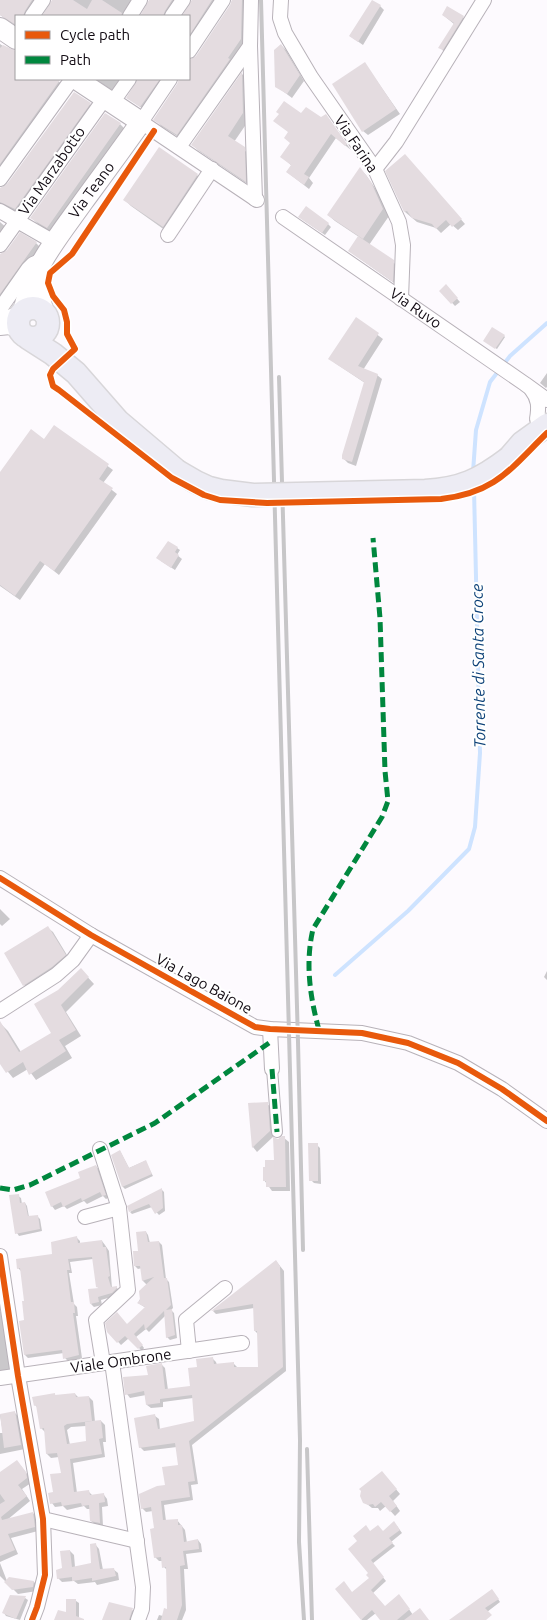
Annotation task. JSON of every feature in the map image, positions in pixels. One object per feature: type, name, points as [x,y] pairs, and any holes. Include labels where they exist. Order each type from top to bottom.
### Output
[{"type":"main road","points":[[80,80],[141,122]]},
{"type":"main road","name":"Via Teano","points":[[40,264],[141,122]]},
{"type":"main road","points":[[40,264],[38,290],[20,321],[76,373],[118,421],[177,471],[209,488],[252,495],[445,490],[465,485],[483,476],[516,451],[544,413]]},
{"type":"street","points":[[33,15],[43,0]]},
{"type":"street","points":[[131,15],[140,0]]},
{"type":"street","points":[[173,15],[183,0]]},
{"type":"street","points":[[190,50],[223,0]]},
{"type":"street","points":[[169,80],[141,122],[256,199],[250,46],[251,0]]},
{"type":"street","name":"Via Farina","points":[[281,0],[280,18],[285,33],[316,84],[375,169],[399,222],[403,245],[401,299]]},
{"type":"street","points":[[375,169],[396,142],[484,0]]},
{"type":"street","points":[[179,147],[250,46]]},
{"type":"street","points":[[0,179],[80,80]]},
{"type":"street","name":"Via Marzabotto","points":[[0,245],[109,100],[128,80]]},
{"type":"street","points":[[168,235],[212,170]]},
{"type":"street","points":[[0,211],[54,242]]},
{"type":"street","name":"Via Ruvo","points":[[283,217],[527,385],[544,413]]},
{"type":"street","name":"Via Teano","points":[[20,321],[28,269],[33,264],[40,264]]},
{"type":"street","points":[[527,385],[537,397],[539,408],[544,413]]},
{"type":"street","name":"Via Lago Baione","points":[[0,878],[91,935],[255,1028],[362,1032],[408,1043],[458,1063],[502,1089],[547,1121]]},
{"type":"street","points":[[0,1011],[56,975],[73,960],[91,935]]},
{"type":"street","points":[[270,1029],[277,1132]]},
{"type":"street","points":[[100,1149],[119,1208],[128,1290],[96,1320],[108,1363],[137,1541],[143,1587],[142,1609],[138,1620]]},
{"type":"street","points":[[84,1217],[119,1208]]},
{"type":"street","points":[[0,1263],[43,1519],[45,1575],[38,1607],[32,1620]]},
{"type":"street","points":[[189,1351],[186,1320],[225,1288]]},
{"type":"street","name":"Viale Ombrone","points":[[0,1378],[242,1343]]},
{"type":"street","points":[[43,1519],[137,1541]]},
{"type":"building","points":[[0,0],[32,0],[23,15],[15,15],[15,24],[0,15]]},
{"type":"building","points":[[52,0],[73,0],[87,9],[92,0],[102,0],[122,13],[121,15],[43,15]]},
{"type":"building","points":[[149,0],[172,0],[163,15],[141,15]]},
{"type":"building","points":[[192,0],[212,0],[190,34],[190,15],[183,15]]},
{"type":"building","points":[[232,0],[242,0],[241,39],[228,58],[230,59],[177,135],[153,120],[179,80],[190,80],[190,59],[196,56]]},
{"type":"building","points":[[372,0],[381,5],[358,42],[349,36]]},
{"type":"building","points":[[447,6],[464,16],[443,50],[438,48],[454,23],[442,15]]},
{"type":"building","points":[[281,44],[300,75],[287,94],[275,87],[274,50]]},
{"type":"building","points":[[3,45],[15,51],[15,80],[60,80],[0,164],[0,48]]},
{"type":"building","points":[[365,62],[396,109],[362,132],[332,84]]},
{"type":"building","points":[[242,72],[243,113],[228,136],[245,147],[246,182],[191,145]]},
{"type":"building","points":[[137,80],[159,80],[140,107],[126,98]]},
{"type":"building","points":[[74,92],[91,103],[15,209],[0,202],[0,188],[7,184]]},
{"type":"building","points":[[284,101],[301,113],[306,107],[321,117],[326,114],[347,144],[345,146],[331,134],[304,174],[309,177],[304,185],[286,172],[291,165],[280,157],[290,143],[284,138],[288,132],[273,121],[279,114],[276,112]]},
{"type":"building","points":[[105,113],[121,123],[47,228],[30,218]]},
{"type":"building","points":[[159,147],[198,174],[163,227],[123,200]]},
{"type":"building","points":[[405,154],[462,219],[452,227],[446,220],[436,229],[432,224],[412,218],[407,211],[404,212],[385,171]]},
{"type":"building","points":[[360,167],[371,182],[383,209],[363,239],[327,215]]},
{"type":"building","points":[[306,206],[329,223],[322,233],[298,217]]},
{"type":"building","points":[[20,232],[37,242],[0,294],[0,254],[7,250]]},
{"type":"building","points":[[358,236],[394,260],[393,282],[348,251]]},
{"type":"building","points":[[446,284],[458,298],[451,304],[439,291]]},
{"type":"building","points":[[356,317],[379,333],[358,366],[378,374],[352,462],[342,459],[342,455],[364,382],[328,359]]},
{"type":"building","points":[[492,327],[505,335],[495,349],[483,341]]},
{"type":"building","points":[[54,425],[109,464],[99,479],[113,488],[54,571],[40,561],[15,596],[0,585],[0,472],[31,429],[44,439]]},
{"type":"building","points":[[168,541],[178,547],[175,552],[179,555],[171,568],[156,558]]},
{"type":"building","points":[[48,926],[66,955],[52,967],[23,986],[4,953]]},
{"type":"building","points":[[81,968],[89,977],[61,1005],[76,1030],[59,1040],[66,1051],[29,1075],[23,1062],[6,1073],[0,1064],[0,1021],[19,1052],[51,1033],[34,1004],[58,990]]},
{"type":"building","points":[[268,1102],[270,1131],[252,1148],[248,1103]]},
{"type":"building","points":[[285,1136],[286,1187],[266,1187],[266,1181],[263,1181],[265,1160],[274,1160],[273,1137],[278,1139]]},
{"type":"building","points":[[308,1143],[318,1143],[318,1181],[309,1181]]},
{"type":"building","points":[[120,1150],[129,1168],[146,1160],[152,1174],[122,1187],[111,1155]]},
{"type":"building","points":[[96,1165],[106,1195],[102,1196],[100,1192],[82,1201],[81,1198],[63,1207],[61,1202],[51,1207],[45,1192],[80,1178],[78,1172]]},
{"type":"building","points":[[162,1188],[163,1208],[155,1214],[149,1204],[129,1212],[127,1206]]},
{"type":"building","points":[[19,1194],[20,1203],[25,1202],[28,1216],[38,1215],[40,1229],[15,1234],[9,1195]]},
{"type":"building","points":[[146,1231],[148,1242],[159,1241],[164,1278],[167,1278],[171,1305],[166,1310],[172,1309],[175,1335],[166,1338],[164,1311],[145,1330],[144,1324],[134,1334],[143,1345],[138,1349],[125,1336],[117,1343],[107,1332],[105,1323],[117,1312],[127,1324],[145,1307],[137,1303],[140,1300],[139,1291],[154,1277],[142,1281],[140,1266],[134,1266],[133,1251],[138,1251],[136,1232]]},
{"type":"building","points":[[77,1236],[78,1243],[102,1240],[103,1247],[106,1247],[110,1276],[108,1277],[111,1287],[117,1286],[117,1288],[112,1293],[98,1297],[99,1302],[90,1304],[88,1289],[99,1288],[96,1287],[92,1257],[68,1259],[70,1270],[67,1270],[71,1302],[74,1302],[75,1313],[73,1313],[79,1355],[63,1359],[62,1350],[24,1355],[19,1321],[24,1320],[22,1301],[24,1301],[20,1268],[17,1269],[16,1259],[52,1254],[51,1242]]},
{"type":"building","points":[[276,1260],[280,1266],[283,1367],[189,1441],[195,1481],[188,1482],[190,1497],[161,1501],[163,1520],[178,1519],[178,1525],[182,1525],[184,1542],[198,1539],[199,1549],[183,1551],[185,1565],[180,1566],[182,1605],[177,1620],[161,1620],[164,1608],[167,1609],[166,1567],[162,1568],[161,1557],[154,1558],[150,1529],[154,1528],[151,1507],[141,1509],[139,1494],[157,1486],[165,1485],[162,1467],[178,1465],[175,1443],[139,1448],[134,1418],[155,1414],[158,1429],[194,1421],[192,1395],[160,1399],[160,1403],[146,1405],[144,1391],[125,1395],[123,1377],[148,1375],[146,1366],[162,1363],[165,1389],[190,1386],[188,1368],[197,1367],[196,1359],[213,1357],[214,1364],[234,1362],[234,1367],[258,1367],[257,1331],[254,1331],[253,1304],[211,1311]]},
{"type":"building","points":[[55,1393],[55,1395],[75,1393],[76,1397],[89,1396],[92,1421],[101,1420],[103,1438],[99,1439],[102,1454],[70,1459],[74,1492],[89,1490],[90,1495],[104,1493],[105,1502],[99,1503],[100,1523],[90,1521],[89,1505],[82,1506],[81,1503],[62,1506],[61,1502],[50,1504],[48,1493],[53,1492],[50,1474],[61,1473],[57,1453],[46,1454],[44,1428],[40,1429],[36,1405],[34,1406],[32,1397]],"holes":[[[92,1421],[85,1422],[86,1441],[67,1444],[64,1426],[67,1424]]]},
{"type":"building","points":[[15,1411],[21,1445],[4,1448],[0,1414]]},
{"type":"building","points":[[17,1460],[26,1472],[27,1478],[18,1485],[27,1496],[1,1517],[2,1520],[33,1512],[35,1527],[8,1534],[15,1550],[0,1556],[0,1504],[5,1501],[0,1494],[0,1472]]},
{"type":"building","points":[[382,1471],[397,1489],[389,1496],[397,1506],[390,1512],[381,1502],[375,1507],[373,1504],[363,1503],[360,1496],[361,1491],[359,1489]]},
{"type":"building","points":[[394,1521],[400,1530],[389,1538],[393,1543],[371,1560],[384,1577],[371,1590],[385,1606],[399,1594],[410,1609],[397,1620],[380,1620],[372,1610],[361,1620],[335,1589],[344,1581],[352,1592],[369,1578],[366,1575],[368,1573],[348,1549],[357,1541],[353,1536],[366,1525],[370,1531],[378,1525],[383,1531]]},
{"type":"building","points":[[96,1543],[100,1569],[114,1568],[116,1576],[92,1581],[92,1578],[72,1581],[72,1577],[57,1579],[56,1570],[62,1568],[60,1551],[70,1550],[72,1567],[91,1563],[90,1544]]},
{"type":"building","points":[[9,1577],[34,1581],[33,1587],[12,1590],[4,1582]]},
{"type":"building","points":[[492,1589],[499,1599],[485,1608],[492,1615],[486,1620],[449,1620]]},
{"type":"building","points":[[10,1595],[26,1596],[16,1619],[2,1613]]},
{"type":"building","points":[[66,1599],[76,1599],[76,1616],[84,1620],[54,1620],[58,1610],[66,1612]]},
{"type":"building","points":[[109,1602],[133,1608],[129,1620],[102,1620]]},
{"type":"building","points":[[420,1608],[429,1620],[404,1620]]},
{"type":"waterway","name":"Torrente di Santa Croce","points":[[473,472],[476,430],[490,382],[510,356],[547,323]]},
{"type":"waterway","name":"Torrente di Santa Croce","points":[[335,975],[408,911],[469,849],[475,827],[480,753],[474,489]]},
{"type":"railway","points":[[261,0],[300,1440],[299,1542],[304,1620]]},
{"type":"railway","points":[[279,377],[303,1250]]},
{"type":"railway","points":[[307,1449],[312,1620]]},
{"type":"marked path","points":[[319,1030],[313,1005],[309,967],[313,929],[382,817],[388,801],[385,771],[380,618],[373,538]]},
{"type":"marked path","points":[[0,1188],[13,1190],[30,1185],[155,1123],[269,1043]]},
{"type":"marked path","points":[[272,1069],[277,1132]]},
{"type":"cycle path","points":[[154,131],[72,254],[50,273],[48,283],[53,296],[64,310],[67,334],[75,349],[53,369],[50,375],[53,386],[172,478],[204,495],[220,500],[267,503],[441,499],[460,496],[489,485],[512,468],[547,433]]},
{"type":"cycle path","points":[[0,878],[91,935],[255,1027],[362,1033],[408,1043],[458,1063],[502,1089],[547,1121]]},
{"type":"cycle path","points":[[0,1256],[18,1376],[43,1519],[45,1575],[32,1620]]}]
